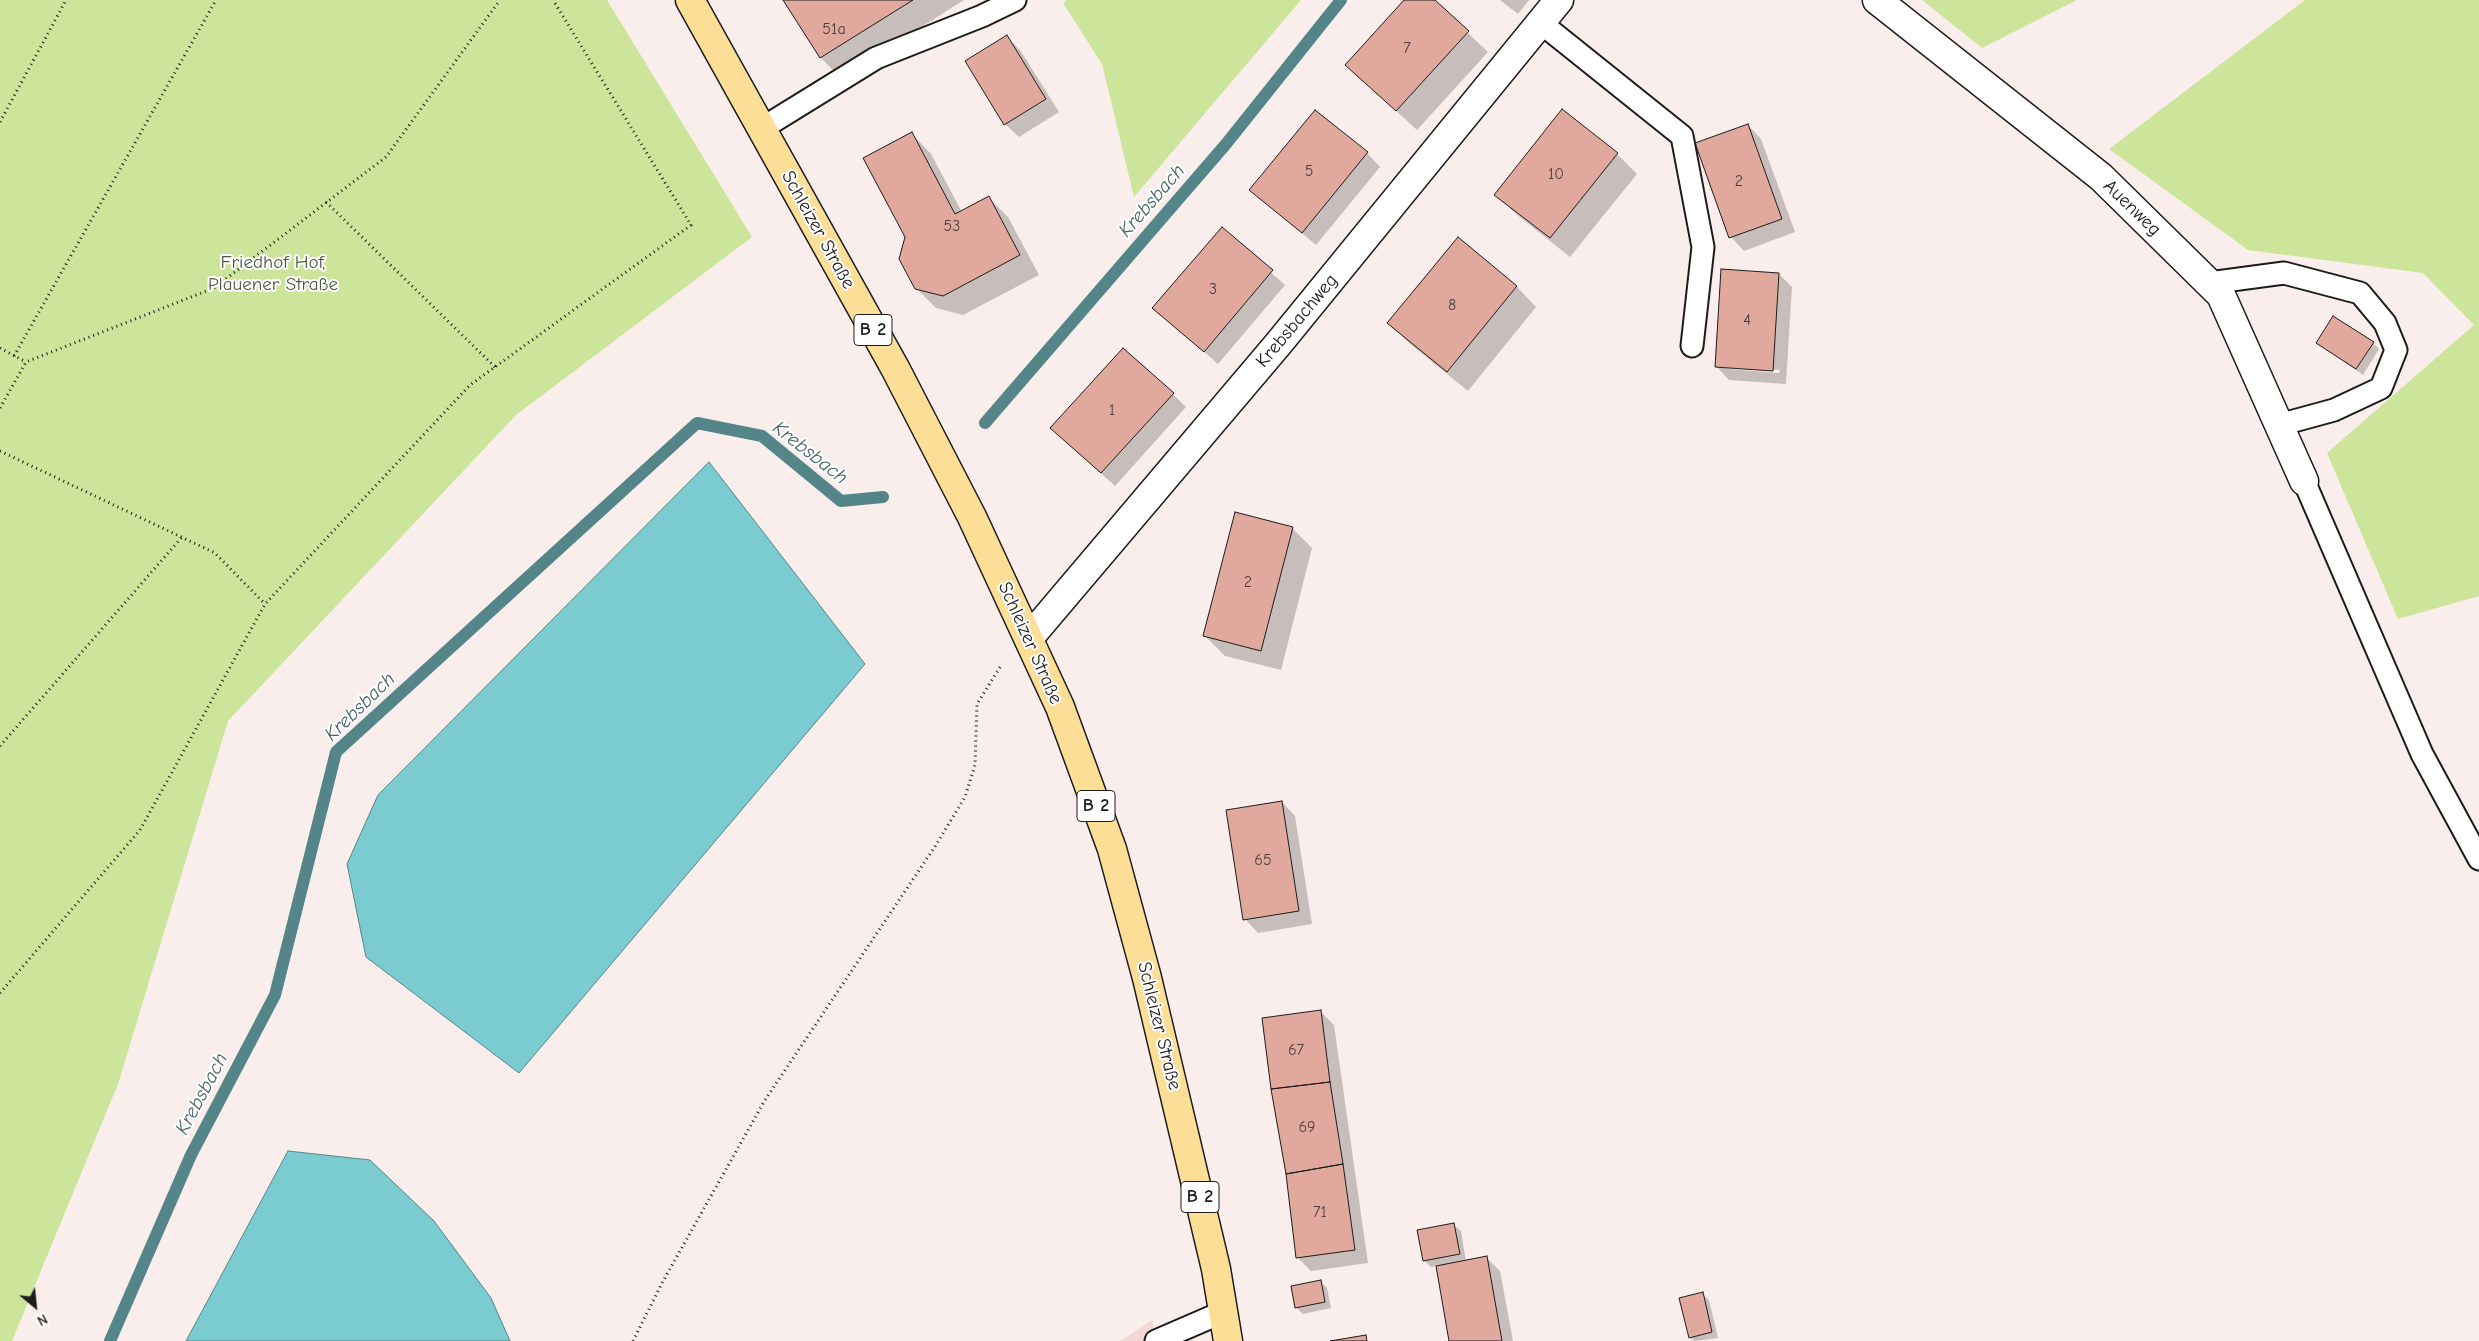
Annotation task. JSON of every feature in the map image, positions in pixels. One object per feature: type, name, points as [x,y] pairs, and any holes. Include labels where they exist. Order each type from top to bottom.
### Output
[{"type":"main road","name":"Schleizer Straße","points":[[690,0],[895,368],[972,517],[1030,638],[1060,707],[1112,849],[1167,1054],[1216,1269],[1228,1341]]},
{"type":"street","name":"Krebsbachweg","points":[[1030,638],[1279,343],[1559,0]]},
{"type":"street","name":"Auenweg","points":[[1877,0],[2101,178],[2221,295],[2304,481]]},
{"type":"lane","points":[[762,129],[876,58],[982,16],[1015,0]]},
{"type":"lane","points":[[1541,23],[1682,136],[1703,247],[1692,346]]},
{"type":"lane","points":[[2209,284],[2284,273],[2360,293],[2385,323],[2396,350],[2380,388],[2334,410],[2279,425]]},
{"type":"lane","points":[[2304,481],[2422,754],[2479,859]]},
{"type":"lane","points":[[1156,1341],[1223,1312]]},
{"type":"path","points":[[0,122],[66,0]]},
{"type":"path","points":[[14,356],[216,0]]},
{"type":"path","points":[[0,408],[26,362],[214,288],[386,157],[500,0]]},
{"type":"path","points":[[0,993],[140,830],[265,604],[470,385],[691,225],[553,0]]},
{"type":"path","points":[[326,202],[494,366]]},
{"type":"path","points":[[0,348],[26,362]]},
{"type":"path","points":[[0,451],[215,553],[265,604]]},
{"type":"path","points":[[0,746],[182,538]]},
{"type":"path","points":[[633,1341],[662,1283],[765,1100],[936,845],[965,797],[975,765],[976,704],[997,668],[1030,638]]},
{"type":"shaded area","points":[[1152,1320],[1157,1341],[1120,1341]]},
{"type":"green space","name":"Friedhof Hof, Plauener Straße","points":[[0,0],[607,0],[752,237],[516,415],[228,721],[118,1084],[12,1341],[0,1341]]},
{"type":"green space","points":[[1067,0],[1301,0],[1134,197],[1102,64],[1063,3]]},
{"type":"green space","points":[[1922,0],[2077,0],[1982,48]]},
{"type":"green space","points":[[2305,0],[2479,0],[2479,596],[2398,619],[2327,453],[2474,325],[2423,273],[2248,250],[2109,149]]},
{"type":"water","points":[[709,462],[865,664],[519,1073],[366,957],[347,864],[378,795]]},
{"type":"water","points":[[288,1151],[370,1160],[434,1221],[491,1298],[510,1341],[186,1341]]},
{"type":"building","points":[[783,0],[913,0],[820,58]]},
{"type":"building","points":[[1404,0],[1435,0],[1469,31],[1396,111],[1345,65]]},
{"type":"building","points":[[1007,35],[1046,99],[1004,125],[965,61]]},
{"type":"building","points":[[1562,109],[1618,153],[1550,238],[1494,195]]},
{"type":"building","points":[[1315,110],[1368,152],[1302,233],[1249,190]]},
{"type":"building","points":[[1748,124],[1782,219],[1729,238],[1695,143]]},
{"type":"building","points":[[912,132],[955,214],[989,196],[1020,255],[943,296],[915,289],[899,259],[905,237],[863,158]]},
{"type":"building","points":[[1222,227],[1273,270],[1204,352],[1152,308]]},
{"type":"building","points":[[1458,237],[1517,286],[1447,372],[1387,323]]},
{"type":"building","points":[[1721,269],[1779,273],[1773,371],[1715,367]]},
{"type":"building","points":[[2333,316],[2374,342],[2356,369],[2316,343]]},
{"type":"building","points":[[1123,348],[1174,393],[1101,473],[1050,428]]},
{"type":"building","points":[[1235,512],[1293,527],[1261,651],[1203,636]]},
{"type":"building","points":[[1282,801],[1299,911],[1243,920],[1226,810]]},
{"type":"building","points":[[1321,1010],[1330,1082],[1271,1089],[1262,1018]]},
{"type":"building","points":[[1330,1082],[1343,1164],[1286,1174],[1271,1089]]},
{"type":"building","points":[[1343,1164],[1355,1250],[1296,1258],[1286,1174]]},
{"type":"building","points":[[1454,1223],[1460,1254],[1423,1261],[1417,1230]]},
{"type":"building","points":[[1487,1256],[1502,1341],[1449,1341],[1436,1266]]},
{"type":"building","points":[[1321,1280],[1325,1302],[1295,1308],[1291,1286]]},
{"type":"building","points":[[1703,1292],[1712,1332],[1689,1338],[1679,1298]]},
{"type":"building","points":[[1366,1335],[1367,1341],[1330,1341]]},
{"type":"waterway","name":"Krebsbach","points":[[985,423],[1226,144],[1341,0]]},
{"type":"waterway","name":"Krebsbach","points":[[110,1341],[191,1155],[275,995],[336,752],[697,423],[762,436],[841,501],[883,497]]}]
